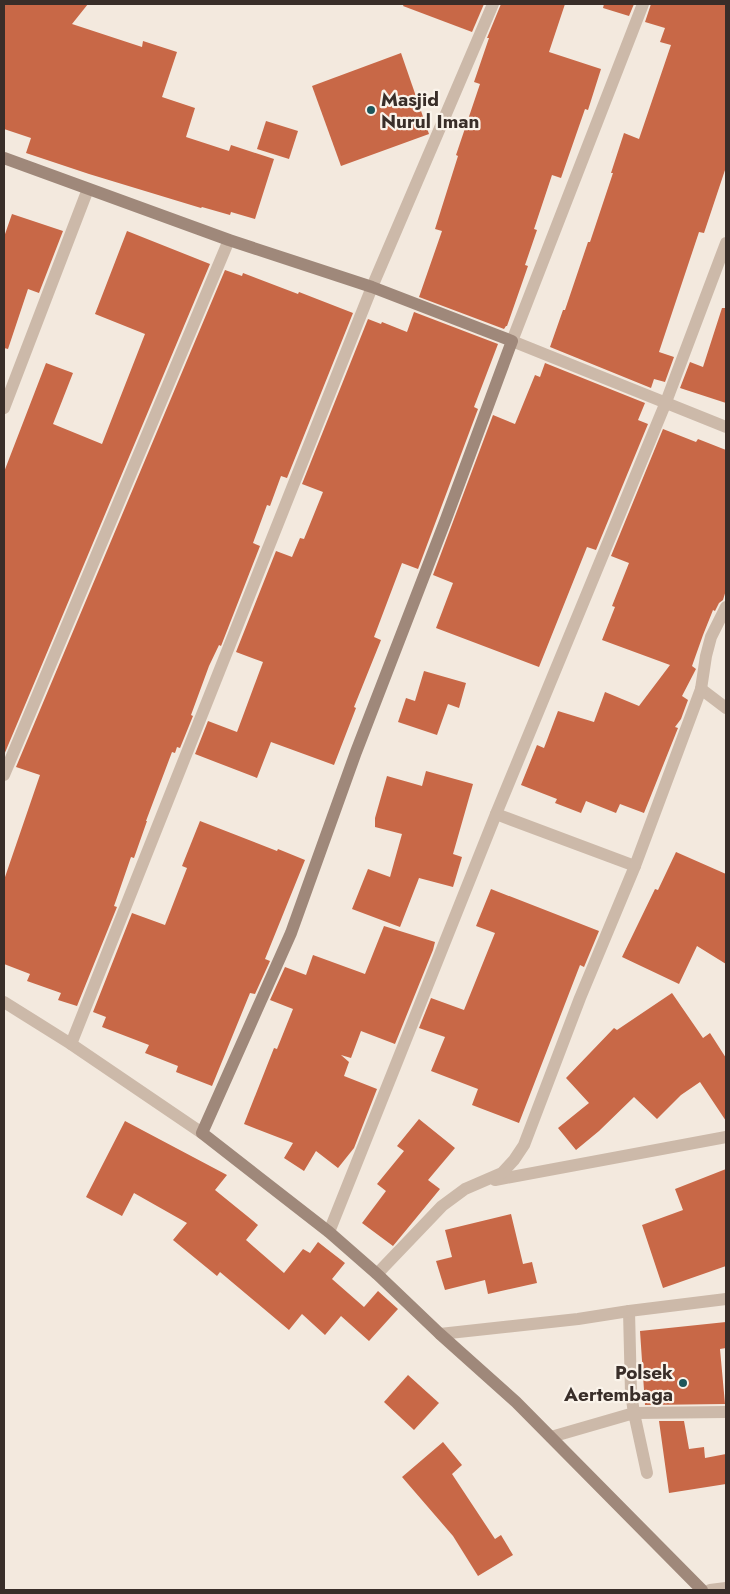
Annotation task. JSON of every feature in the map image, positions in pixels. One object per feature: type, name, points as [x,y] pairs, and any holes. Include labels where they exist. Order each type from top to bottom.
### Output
[{"type":"street","points":[[71,1044],[372,287],[493,4]]},
{"type":"street","points":[[202,1133],[291,934],[356,752],[512,341],[643,4]]},
{"type":"street","points":[[4,158],[229,240],[372,287],[726,427]]},
{"type":"street","points":[[4,408],[88,189]]},
{"type":"street","points":[[4,775],[229,240]]},
{"type":"street","points":[[330,1232],[496,814],[666,402],[726,243]]},
{"type":"street","points":[[377,1274],[442,1206],[464,1189],[502,1173],[524,1145],[580,998],[635,866],[701,689],[711,637],[726,607]]},
{"type":"street","points":[[701,689],[726,708]]},
{"type":"street","points":[[496,814],[635,866]]},
{"type":"street","points":[[4,1002],[71,1044],[202,1133],[330,1232],[516,1402],[702,1590]]},
{"type":"street","points":[[478,1183],[726,1138]]},
{"type":"street","points":[[440,1334],[578,1319],[726,1299]]},
{"type":"street","points":[[628,1311],[631,1393],[647,1474]]},
{"type":"street","points":[[551,1437],[634,1413],[726,1412]]},
{"type":"street","points":[[710,1590],[726,1588]]},
{"type":"building","points":[[4,4],[88,4],[72,24],[142,47],[143,41],[177,52],[162,97],[195,108],[186,137],[229,151],[231,145],[274,159],[255,219],[231,212],[230,215],[201,208],[26,153],[31,138],[4,129]]},
{"type":"building","points":[[404,4],[484,4],[472,32],[403,6]]},
{"type":"building","points":[[501,4],[565,4],[549,52],[601,69],[588,110],[585,109],[561,178],[552,175],[534,229],[537,230],[525,265],[528,266],[507,326],[504,329],[419,297],[442,231],[435,229],[458,156],[456,155],[480,84],[474,82],[489,38],[487,38]]},
{"type":"building","points":[[604,4],[634,4],[629,16],[603,8]]},
{"type":"building","points":[[651,4],[726,4],[726,167],[704,233],[699,232],[659,352],[674,357],[665,382],[654,379],[651,388],[550,347],[563,310],[565,310],[588,242],[590,242],[624,133],[639,139],[671,45],[660,42],[665,28],[645,22]]},
{"type":"building","name":"Masjid Nurul Iman","points":[[401,53],[429,134],[341,166],[312,86]]},
{"type":"building","points":[[266,121],[298,131],[289,159],[257,149]]},
{"type":"building","points":[[12,214],[63,231],[39,293],[28,289],[8,349],[4,348],[4,237]]},
{"type":"building","points":[[127,231],[210,264],[4,755],[4,472],[46,363],[73,373],[53,424],[102,444],[145,334],[95,314]]},
{"type":"building","points":[[225,270],[242,276],[243,273],[353,313],[287,478],[281,476],[270,506],[267,505],[253,543],[260,546],[221,646],[219,645],[209,666],[191,715],[193,716],[180,748],[177,747],[175,753],[172,752],[134,858],[131,857],[114,906],[117,907],[77,1006],[58,1000],[61,993],[27,981],[30,974],[4,964],[4,880],[40,775],[16,767]]},
{"type":"building","points":[[722,308],[726,308],[726,403],[680,388],[690,362],[703,367]]},
{"type":"building","points":[[414,312],[498,344],[474,407],[478,409],[418,569],[402,563],[374,637],[381,640],[354,707],[356,708],[334,765],[271,742],[257,778],[195,754],[208,721],[237,732],[263,662],[236,652],[276,551],[292,557],[300,538],[304,539],[323,492],[302,484],[368,319],[381,324],[382,322],[407,332]]},
{"type":"building","points":[[545,363],[645,403],[638,420],[648,424],[596,550],[587,547],[539,667],[436,628],[453,583],[433,575],[493,415],[515,424],[535,375],[540,377]]},
{"type":"building","points":[[663,429],[696,442],[698,439],[726,450],[726,590],[723,600],[715,611],[713,610],[703,635],[692,666],[696,669],[682,696],[688,700],[681,719],[675,727],[678,728],[644,813],[620,804],[616,813],[586,801],[581,813],[555,803],[557,799],[521,785],[537,745],[544,748],[558,711],[594,722],[605,692],[639,706],[670,665],[602,640],[615,607],[612,606],[629,563],[611,556]]},
{"type":"building","points":[[424,671],[466,683],[459,708],[448,704],[437,735],[398,722],[406,698],[415,701]]},
{"type":"building","points":[[426,771],[473,784],[453,854],[462,857],[453,887],[419,878],[400,927],[352,909],[368,869],[390,877],[402,834],[375,827],[375,818],[387,776],[422,786]]},
{"type":"building","points":[[200,821],[305,860],[265,959],[270,961],[255,994],[250,993],[212,1086],[176,1072],[178,1066],[145,1053],[149,1045],[102,1027],[106,1017],[93,1012],[132,913],[165,925],[187,868],[182,866]]},
{"type":"building","points":[[676,852],[726,874],[726,964],[697,946],[679,984],[622,957],[655,889],[658,890]]},
{"type":"building","points":[[491,889],[599,931],[584,967],[580,965],[519,1123],[472,1105],[478,1089],[431,1071],[445,1037],[419,1028],[431,998],[464,1010],[495,933],[476,926]]},
{"type":"building","points":[[384,926],[435,942],[433,950],[395,1044],[361,1031],[351,1058],[341,1055],[349,1062],[344,1076],[377,1089],[354,1148],[338,1168],[316,1151],[304,1171],[284,1158],[293,1143],[244,1124],[274,1048],[277,1049],[293,1009],[270,1000],[285,967],[306,975],[313,955],[365,974]]},
{"type":"building","points":[[672,993],[703,1038],[710,1033],[726,1058],[726,1121],[700,1082],[681,1095],[657,1119],[634,1097],[576,1150],[558,1128],[589,1103],[566,1078],[614,1028],[617,1030]]},
{"type":"building","points":[[419,1119],[455,1148],[428,1180],[440,1189],[393,1246],[362,1223],[386,1191],[377,1184],[404,1151],[397,1146]]},
{"type":"building","points":[[125,1121],[227,1175],[215,1190],[258,1225],[246,1240],[284,1273],[303,1249],[310,1253],[318,1242],[345,1263],[332,1279],[364,1307],[378,1291],[398,1309],[369,1341],[341,1316],[325,1335],[302,1314],[289,1330],[220,1272],[217,1276],[173,1240],[187,1223],[134,1193],[122,1216],[86,1197]]},
{"type":"building","points":[[726,1169],[726,1266],[663,1288],[642,1225],[683,1210],[675,1189]]},
{"type":"building","points":[[511,1214],[523,1264],[532,1262],[537,1283],[488,1294],[485,1280],[445,1290],[436,1261],[452,1257],[445,1230]]},
{"type":"building","points":[[726,1322],[726,1348],[720,1349],[725,1404],[645,1405],[640,1331]]},
{"type":"building","points":[[408,1375],[439,1403],[414,1430],[384,1402]]},
{"type":"building","points":[[659,1421],[684,1421],[689,1449],[704,1447],[705,1458],[726,1454],[726,1484],[669,1493]]},
{"type":"building","points":[[443,1442],[462,1465],[452,1474],[495,1539],[501,1535],[513,1555],[478,1576],[453,1536],[402,1477]]},
{"type":"place","name":"Masjid Nurul Iman","points":[[371,110]]},
{"type":"place","name":"Polsek Aertembaga","points":[[683,1383]]}]
